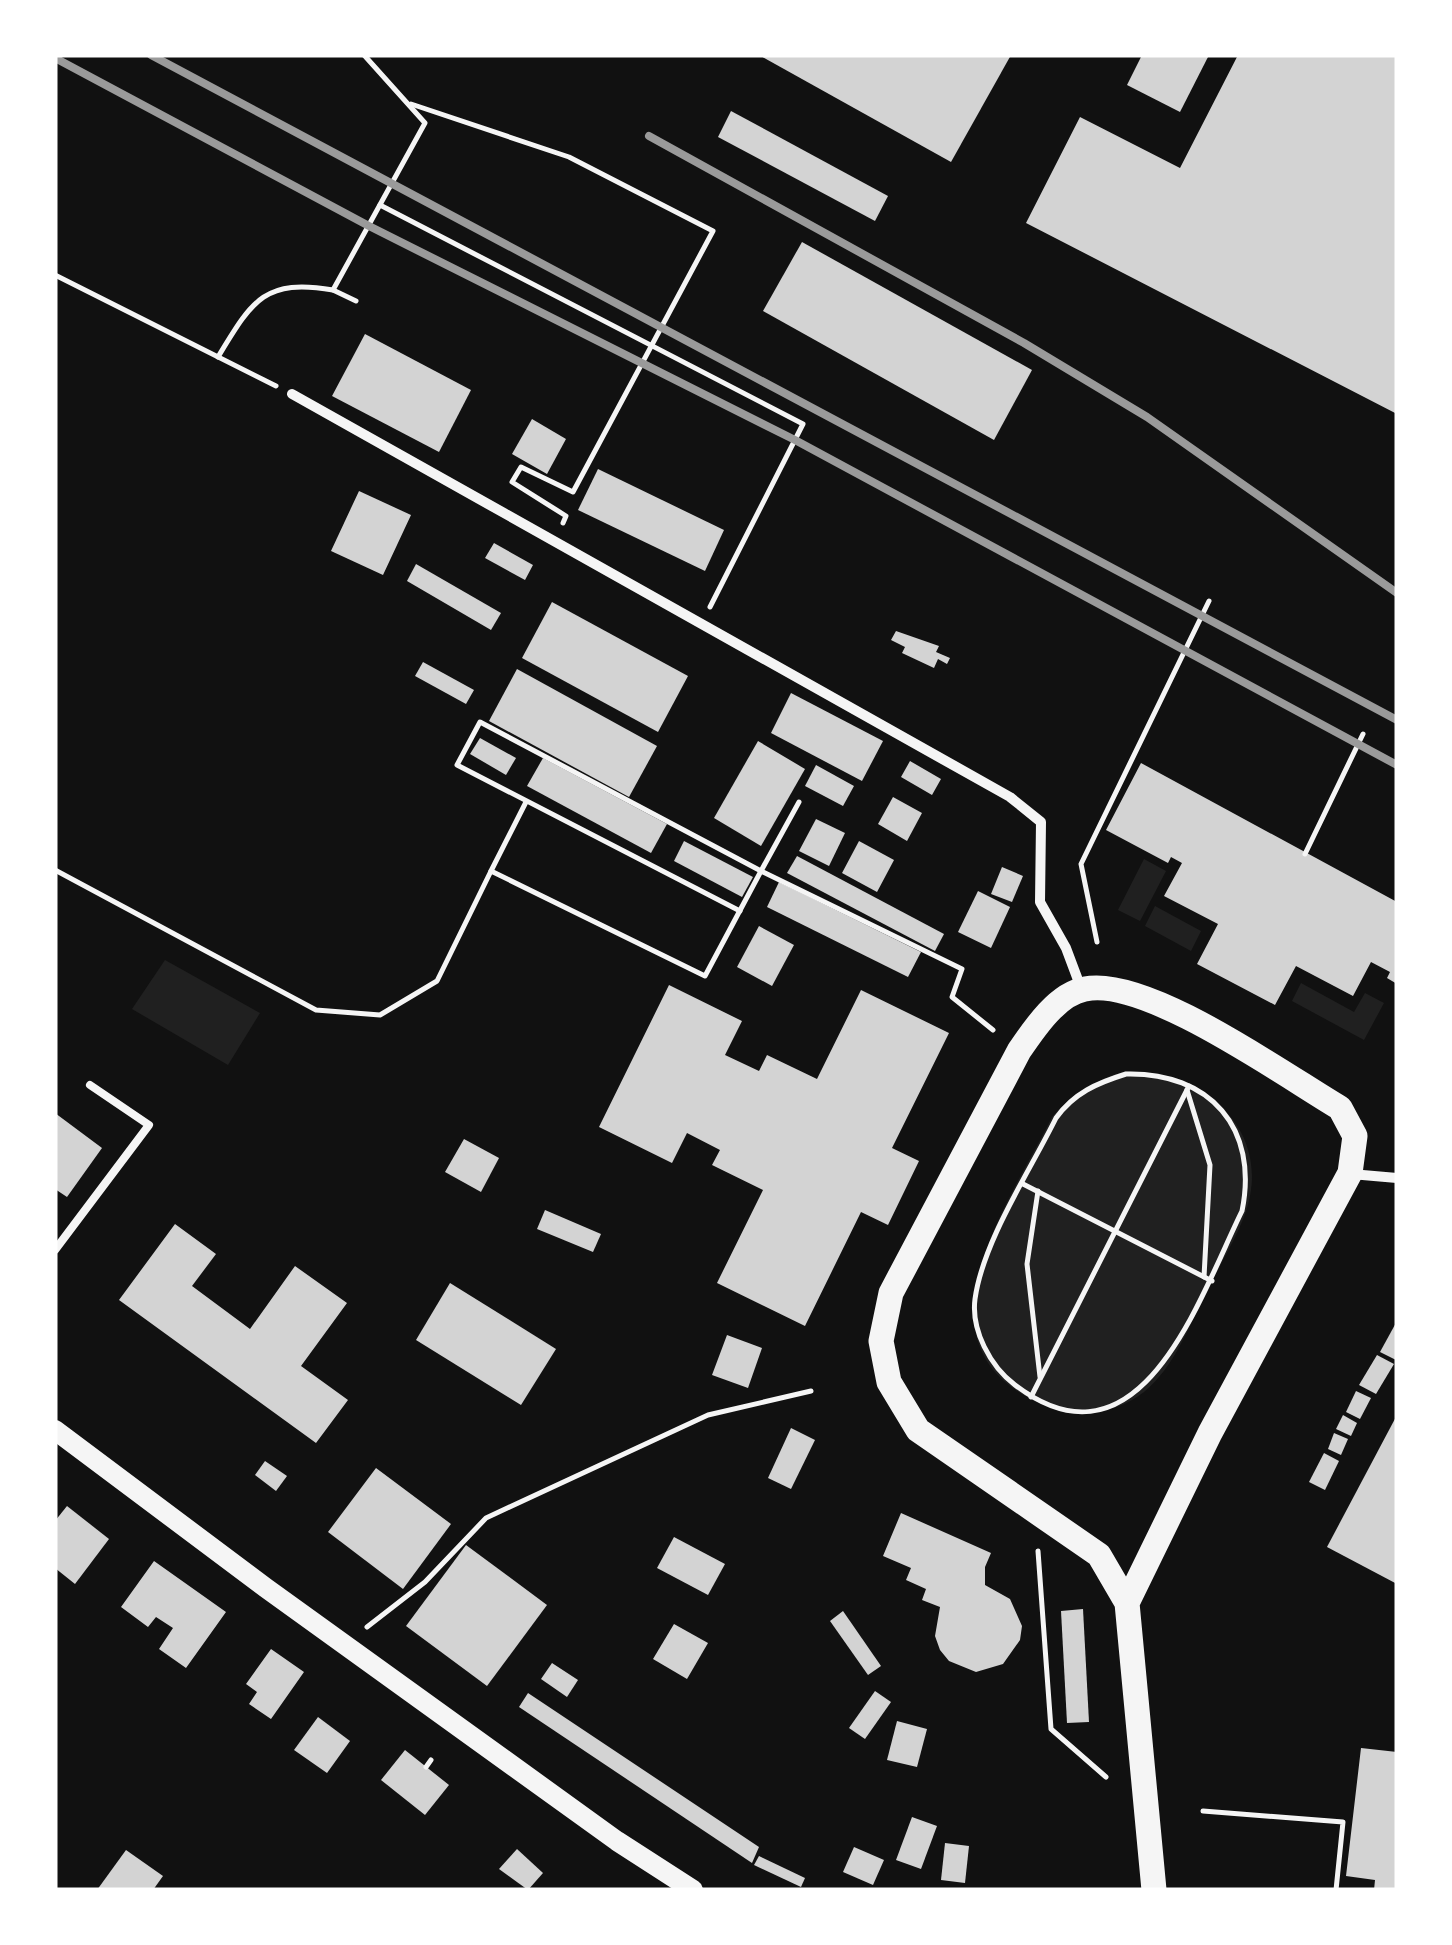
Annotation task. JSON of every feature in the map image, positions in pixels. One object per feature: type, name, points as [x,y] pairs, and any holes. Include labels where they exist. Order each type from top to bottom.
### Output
[{"type":"main road","points":[[1128,1603],[1210,1433],[1350,1174],[1355,1136],[1340,1108],[1151,999],[1116,987],[1081,989],[1043,1017],[1019,1051],[891,1293],[881,1341],[889,1382],[918,1430],[1099,1555],[1128,1603],[1154,1890]]},
{"type":"main road","points":[[55,1430],[282,1600],[617,1841],[693,1890]]},
{"type":"street","points":[[292,394],[1010,797],[1041,822],[1040,902],[1066,948],[1081,989]]},
{"type":"street","points":[[1350,1174],[1397,1178]]},
{"type":"lane","points":[[55,1250],[150,1125],[90,1085]]},
{"type":"path","points":[[333,290],[424,123],[412,104],[364,55]]},
{"type":"path","points":[[412,104],[569,157],[713,231],[573,492],[520,467],[512,482],[566,516]]},
{"type":"path","points":[[380,204],[803,424],[702,622]]},
{"type":"path","points":[[55,276],[292,394]]},
{"type":"path","points":[[218,357],[243,315],[271,290],[296,284],[333,290],[356,301]]},
{"type":"path","points":[[651,346],[735,388]]},
{"type":"path","points":[[1097,942],[1081,864],[1209,601]]},
{"type":"path","points":[[740,911],[457,765],[480,722],[762,871],[962,970],[952,997],[993,1030]]},
{"type":"path","points":[[1305,854],[1363,734]]},
{"type":"path","points":[[55,870],[316,1010],[380,1015],[437,981],[526,801]]},
{"type":"path","points":[[492,871],[705,976],[799,802]]},
{"type":"path","points":[[1126,1074],[1155,1074],[1189,1085],[1214,1102],[1234,1125],[1244,1153],[1247,1184],[1242,1211],[1170,1357],[1144,1388],[1120,1403],[1088,1410],[1061,1408],[1030,1398],[988,1356],[974,1304],[981,1270],[1022,1183],[1068,1101],[1098,1082],[1126,1074]]},
{"type":"path","points":[[1030,1398],[1189,1085]]},
{"type":"path","points":[[1189,1085],[1210,1165],[1208,1279]]},
{"type":"path","points":[[1022,1183],[1208,1279]]},
{"type":"path","points":[[1038,1192],[1027,1264],[1040,1378]]},
{"type":"path","points":[[367,1627],[425,1582],[486,1518],[708,1415],[811,1390]]},
{"type":"path","points":[[1038,1552],[1051,1729],[1106,1777]]},
{"type":"path","points":[[426,1767],[431,1760]]},
{"type":"path","points":[[1203,1811],[1343,1822],[1336,1890]]},
{"type":"shaded area","points":[[1144,859],[1166,871],[1140,921],[1118,910]]},
{"type":"shaded area","points":[[1155,906],[1201,931],[1191,951],[1145,926]]},
{"type":"shaded area","points":[[165,960],[260,1013],[228,1065],[132,1009]]},
{"type":"shaded area","points":[[1301,983],[1354,1012],[1365,993],[1384,1003],[1364,1040],[1292,1001]]},
{"type":"shaded area","points":[[1126,1071],[1181,1082],[1226,1111],[1241,1132],[1250,1156],[1252,1184],[1237,1233],[1181,1344],[1155,1382],[1110,1409],[1091,1412],[1054,1408],[1004,1381],[983,1353],[974,1321],[976,1286],[1002,1213],[1052,1117],[1085,1088]]},
{"type":"building","points":[[759,55],[1011,55],[951,162]]},
{"type":"building","points":[[1142,55],[1209,55],[1180,112],[1127,85]]},
{"type":"building","points":[[1238,55],[1397,55],[1397,414],[1026,223],[1080,117],[1180,168]]},
{"type":"building","points":[[731,111],[888,196],[875,221],[718,137]]},
{"type":"building","points":[[802,242],[1032,370],[994,440],[763,311]]},
{"type":"building","points":[[365,334],[471,390],[439,452],[332,396]]},
{"type":"building","points":[[532,419],[566,439],[547,474],[512,454]]},
{"type":"building","points":[[598,469],[724,530],[705,571],[578,510]]},
{"type":"building","points":[[359,491],[411,515],[383,575],[331,551]]},
{"type":"building","points":[[494,543],[533,565],[525,580],[485,558]]},
{"type":"building","points":[[416,564],[501,613],[491,630],[407,581]]},
{"type":"building","points":[[552,602],[688,676],[658,732],[522,658]]},
{"type":"building","points":[[896,631],[939,646],[936,652],[950,658],[947,664],[938,659],[934,668],[902,653],[905,647],[891,640]]},
{"type":"building","points":[[423,662],[474,690],[466,704],[415,676]]},
{"type":"building","points":[[517,669],[657,746],[629,797],[489,721]]},
{"type":"building","points":[[791,693],[883,741],[862,781],[771,733]]},
{"type":"building","points":[[480,738],[516,758],[506,775],[470,754]]},
{"type":"building","points":[[758,741],[805,769],[761,846],[714,818]]},
{"type":"building","points":[[543,758],[667,824],[651,853],[527,786]]},
{"type":"building","points":[[910,761],[941,779],[932,795],[901,777]]},
{"type":"building","points":[[1141,763],[1397,902],[1397,984],[1387,978],[1390,972],[1371,962],[1353,996],[1296,966],[1275,1005],[1197,964],[1218,924],[1164,896],[1182,863],[1171,857],[1168,863],[1106,830]]},
{"type":"building","points":[[816,765],[854,786],[843,806],[805,786]]},
{"type":"building","points":[[893,797],[922,813],[907,841],[878,824]]},
{"type":"building","points":[[816,819],[845,833],[829,866],[799,851]]},
{"type":"building","points":[[684,841],[753,877],[742,897],[674,861]]},
{"type":"building","points":[[859,841],[894,860],[877,892],[842,873]]},
{"type":"building","points":[[797,856],[944,934],[935,951],[787,873]]},
{"type":"building","points":[[1002,867],[1023,876],[1012,902],[991,894]]},
{"type":"building","points":[[779,882],[921,952],[908,977],[767,907]]},
{"type":"building","points":[[978,891],[1010,907],[991,948],[958,932]]},
{"type":"building","points":[[759,926],[794,945],[772,986],[737,967]]},
{"type":"building","points":[[669,985],[742,1021],[725,1055],[759,1071],[767,1055],[817,1079],[861,990],[949,1033],[892,1148],[919,1161],[888,1225],[861,1212],[805,1326],[717,1283],[763,1190],[712,1165],[720,1150],[687,1133],[672,1163],[599,1127]]},
{"type":"building","points":[[55,1113],[102,1148],[67,1197],[55,1189]]},
{"type":"building","points":[[464,1139],[499,1158],[481,1192],[445,1172]]},
{"type":"building","points":[[545,1210],[601,1234],[593,1252],[537,1229]]},
{"type":"building","points":[[175,1224],[216,1254],[192,1286],[250,1329],[295,1266],[347,1303],[301,1366],[348,1400],[316,1443],[119,1300]]},
{"type":"building","points":[[450,1283],[556,1349],[521,1405],[416,1340]]},
{"type":"building","points":[[1397,1321],[1397,1357],[1396,1360],[1380,1352]]},
{"type":"building","points":[[727,1335],[762,1348],[748,1388],[712,1375]]},
{"type":"building","points":[[1377,1355],[1394,1364],[1376,1394],[1359,1385]]},
{"type":"building","points":[[1356,1391],[1371,1398],[1360,1419],[1346,1412]]},
{"type":"building","points":[[1343,1415],[1357,1423],[1351,1436],[1336,1429]]},
{"type":"building","points":[[1397,1415],[1397,1584],[1327,1547]]},
{"type":"building","points":[[791,1428],[815,1440],[791,1489],[768,1478]]},
{"type":"building","points":[[1334,1433],[1348,1439],[1341,1455],[1328,1449]]},
{"type":"building","points":[[1324,1453],[1339,1461],[1325,1490],[1309,1482]]},
{"type":"building","points":[[265,1461],[287,1476],[276,1491],[255,1475]]},
{"type":"building","points":[[376,1468],[451,1524],[403,1589],[328,1532]]},
{"type":"building","points":[[67,1506],[109,1539],[75,1584],[55,1568],[55,1521]]},
{"type":"building","points":[[901,1513],[991,1553],[985,1567],[985,1585],[1010,1599],[1022,1626],[1020,1640],[1003,1664],[976,1672],[949,1661],[940,1650],[935,1636],[940,1607],[922,1600],[926,1589],[906,1580],[911,1568],[883,1556]]},
{"type":"building","points":[[674,1537],[725,1564],[708,1595],[657,1568]]},
{"type":"building","points":[[466,1545],[547,1605],[487,1686],[406,1626]]},
{"type":"building","points":[[154,1561],[226,1612],[186,1668],[159,1649],[173,1628],[156,1617],[148,1627],[121,1607]]},
{"type":"building","points":[[1083,1609],[1089,1722],[1067,1723],[1061,1611]]},
{"type":"building","points":[[843,1611],[881,1666],[868,1675],[830,1621]]},
{"type":"building","points":[[674,1624],[708,1643],[687,1679],[653,1659]]},
{"type":"building","points":[[271,1649],[304,1672],[271,1719],[249,1704],[257,1692],[246,1684]]},
{"type":"building","points":[[552,1663],[578,1680],[567,1697],[541,1679]]},
{"type":"building","points":[[875,1691],[891,1702],[865,1739],[849,1728]]},
{"type":"building","points":[[528,1693],[759,1847],[752,1863],[519,1707]]},
{"type":"building","points":[[318,1717],[350,1741],[327,1773],[294,1750]]},
{"type":"building","points":[[897,1721],[927,1729],[917,1767],[887,1760]]},
{"type":"building","points":[[1361,1748],[1397,1752],[1397,1890],[1374,1890],[1375,1880],[1346,1876]]},
{"type":"building","points":[[405,1750],[449,1785],[425,1815],[381,1780]]},
{"type":"building","points":[[912,1817],[937,1826],[921,1869],[896,1860]]},
{"type":"building","points":[[945,1843],[969,1846],[965,1883],[941,1880]]},
{"type":"building","points":[[854,1847],[884,1860],[873,1885],[843,1872]]},
{"type":"building","points":[[517,1849],[543,1873],[528,1890],[499,1869]]},
{"type":"building","points":[[126,1850],[163,1876],[153,1890],[97,1890]]},
{"type":"building","points":[[759,1856],[805,1878],[801,1887],[754,1865]]},
{"type":"railway","points":[[151,55],[1397,720]]},
{"type":"railway","points":[[55,58],[369,226],[795,440],[1397,765]]},
{"type":"railway","points":[[649,136],[1024,343],[1147,417],[1397,593]]}]
